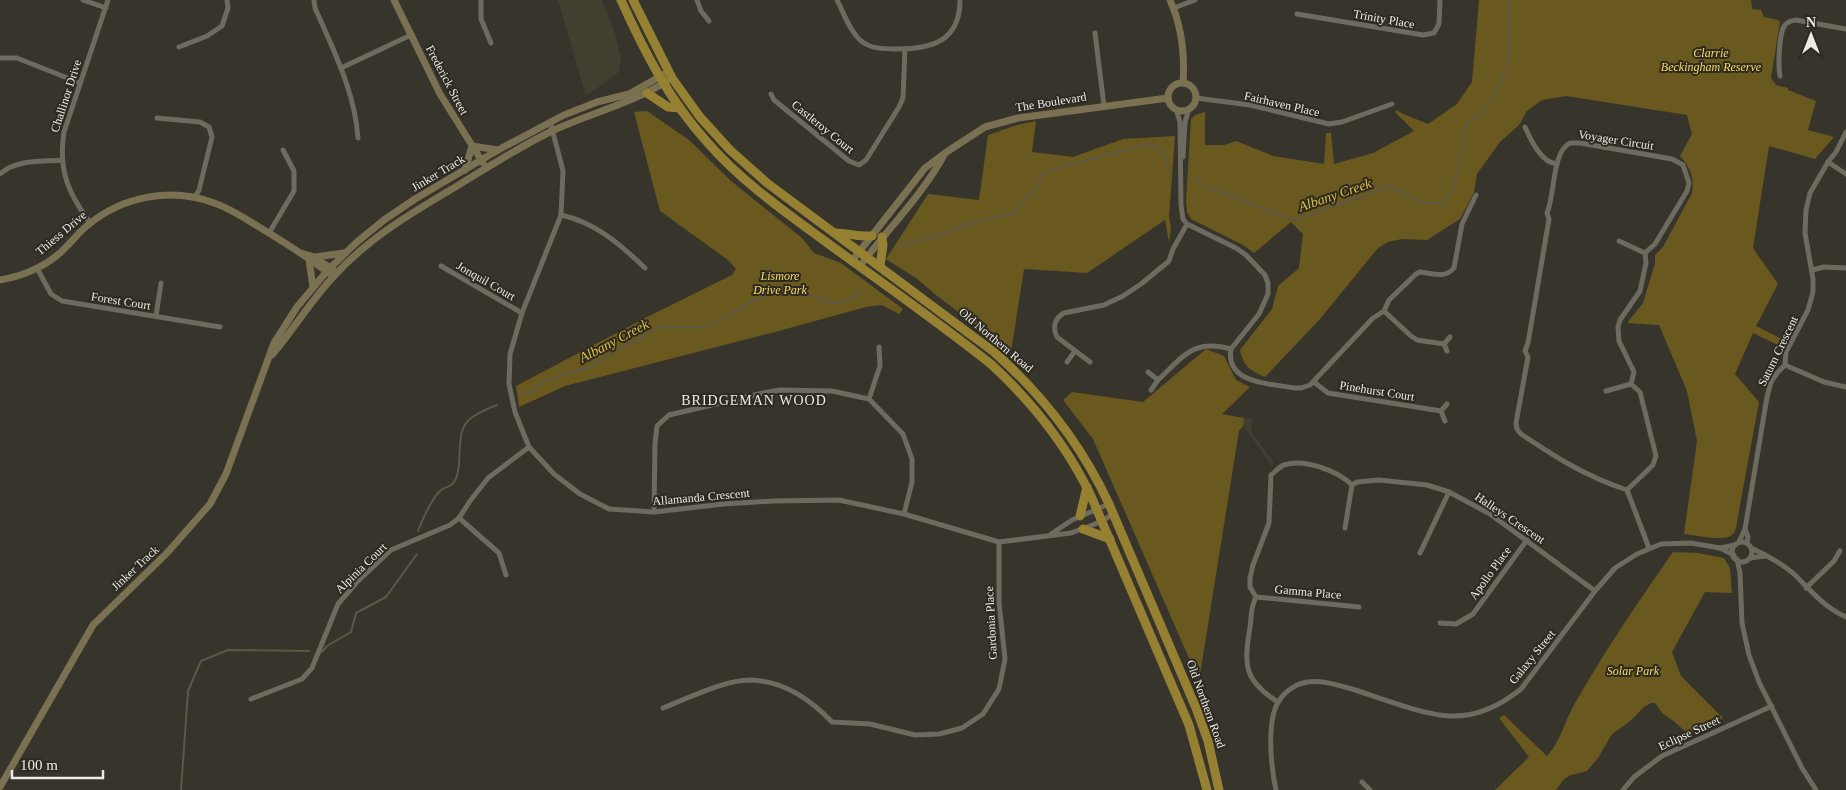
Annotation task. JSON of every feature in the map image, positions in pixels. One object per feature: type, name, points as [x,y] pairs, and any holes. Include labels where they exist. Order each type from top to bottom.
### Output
[{"type":"highway","name":"Old Northern Road","points":[[621,0],[650,62],[661,80],[707,142],[738,173],[774,204],[966,345],[1011,383],[1052,430],[1087,487],[1097,508],[1189,724],[1207,790]]},
{"type":"highway","name":"Old Northern Road","points":[[633,0],[670,75],[700,117],[730,150],[767,183],[977,338],[1028,383],[1072,437],[1093,471],[1114,514],[1196,708],[1208,741],[1219,790]]},
{"type":"highway","points":[[647,94],[668,107],[680,108]]},
{"type":"highway","points":[[835,233],[877,236],[883,245],[880,266]]},
{"type":"highway","points":[[1080,516],[1087,487]]},
{"type":"highway","points":[[1083,529],[1110,540]]},
{"type":"street","points":[[82,0],[106,8]]},
{"type":"street","name":"Challinor Drive","points":[[90,223],[69,190],[62,160],[64,132],[108,0]]},
{"type":"street","points":[[179,46],[207,36],[222,26],[228,8],[227,0]]},
{"type":"street","points":[[314,0],[315,8],[341,68],[356,117],[358,138]]},
{"type":"street","name":"Frederick Street","points":[[394,0],[440,94],[486,168]]},
{"type":"street","points":[[481,0],[481,19],[491,43]]},
{"type":"street","points":[[697,0],[709,21]]},
{"type":"street","points":[[837,0],[851,28],[860,40],[872,47],[883,49],[927,48],[940,42],[950,34],[956,24],[960,0]]},
{"type":"street","points":[[1170,0],[1174,8],[1183,46],[1182,83]]},
{"type":"street","points":[[1174,8],[1195,0]]},
{"type":"street","name":"Trinity Place","points":[[1297,14],[1423,36],[1434,33],[1439,24],[1440,0]]},
{"type":"street","points":[[1780,76],[1778,66],[1783,28],[1787,22],[1796,20],[1846,29]]},
{"type":"street","points":[[1095,33],[1104,106]]},
{"type":"street","points":[[341,68],[411,35]]},
{"type":"street","name":"Castleroy Court","points":[[771,94],[774,100],[850,161],[859,165],[866,160],[900,108],[905,86],[905,49]]},
{"type":"street","points":[[0,58],[17,58],[80,83]]},
{"type":"street","name":"Jinker Track","points":[[0,787],[93,625],[167,553],[210,504],[226,474],[274,343],[297,307],[328,270],[344,253],[384,220],[498,150],[550,121],[585,106],[629,94],[670,75]]},
{"type":"street","name":"Jinker Track","points":[[270,358],[303,313],[335,275],[360,250],[390,226],[552,131],[647,94],[661,80]]},
{"type":"street","points":[[1182,162],[1185,145],[1185,122],[1189,109],[1196,98],[1192,88],[1182,83],[1172,87],[1168,98],[1171,105],[1176,109],[1189,109]]},
{"type":"street","name":"The Boulevard","points":[[856,264],[926,168],[985,127],[1018,118],[1168,98]]},
{"type":"street","name":"Fairhaven Place","points":[[1196,98],[1250,105],[1329,124],[1342,122],[1392,104]]},
{"type":"street","points":[[1176,109],[1180,122],[1182,162],[1181,205],[1183,219],[1187,224],[1236,248],[1265,275],[1268,283],[1268,294],[1259,314],[1230,349],[1231,360],[1234,366],[1245,378],[1252,381],[1301,388],[1314,382],[1373,318],[1384,311],[1390,300],[1416,274],[1420,272],[1446,275],[1454,268],[1462,224],[1476,195]]},
{"type":"street","points":[[158,118],[200,122],[210,127],[212,137],[199,190],[195,197]]},
{"type":"street","name":"Allamanda Crescent","points":[[550,121],[563,171],[561,215],[522,313],[510,354],[509,384],[515,412],[530,447],[554,474],[580,494],[609,509],[654,512],[724,504],[839,500],[904,514],[999,542],[1050,534],[1061,535],[1083,529],[1114,514]]},
{"type":"street","points":[[1525,128],[1545,158],[1552,164],[1557,164]]},
{"type":"street","name":"Saturn Crescent","points":[[1737,544],[1745,529],[1771,382],[1785,365],[1786,352],[1808,310],[1812,292],[1813,279],[1806,233],[1806,210],[1810,193],[1836,152],[1846,132]]},
{"type":"street","name":"Voyager Circuit","points":[[1627,490],[1584,473],[1528,439],[1517,429],[1517,416],[1528,357],[1525,351],[1528,344],[1550,219],[1547,212],[1551,203],[1557,164],[1561,151],[1565,146],[1580,143],[1672,159],[1683,165],[1689,183],[1687,191],[1655,244],[1645,252]]},
{"type":"street","points":[[465,170],[472,146],[498,150]]},
{"type":"street","points":[[269,233],[294,191],[294,171],[283,150]]},
{"type":"street","points":[[0,174],[6,168],[16,164],[62,160]]},
{"type":"street","points":[[1828,162],[1846,174]]},
{"type":"street","name":"Thiess Drive","points":[[0,280],[22,275],[37,268],[58,254],[90,223],[109,211],[136,200],[165,195],[195,197],[214,202],[232,210],[312,258],[335,275]]},
{"type":"street","points":[[561,215],[602,231],[627,250],[645,268]]},
{"type":"street","points":[[1090,362],[1057,337],[1054,332],[1059,316],[1064,313],[1112,302],[1141,284],[1169,261],[1172,249],[1187,224]]},
{"type":"street","points":[[1619,241],[1645,252],[1646,263],[1640,291],[1620,320],[1617,334],[1634,372],[1631,384]]},
{"type":"street","points":[[313,287],[312,258],[344,253]]},
{"type":"street","name":"Jonquil Court","points":[[441,266],[522,313]]},
{"type":"street","points":[[1812,270],[1824,267],[1846,268]]},
{"type":"street","name":"Forest Court","points":[[37,268],[51,294],[62,301],[220,327]]},
{"type":"street","points":[[156,316],[161,283]]},
{"type":"street","points":[[1384,311],[1410,336],[1417,340],[1444,344]]},
{"type":"street","points":[[1444,344],[1450,337]]},
{"type":"street","points":[[1444,344],[1447,351]]},
{"type":"street","points":[[1151,390],[1158,380],[1192,349],[1201,346],[1220,346],[1230,349]]},
{"type":"street","points":[[869,399],[880,366],[879,347]]},
{"type":"street","points":[[1067,362],[1075,350]]},
{"type":"street","points":[[1785,365],[1824,382],[1846,387]]},
{"type":"street","points":[[1148,372],[1158,380]]},
{"type":"street","name":"Pinehurst Court","points":[[1314,382],[1328,393],[1441,411]]},
{"type":"street","points":[[1631,384],[1640,392],[1656,456],[1653,465],[1627,490],[1649,548]]},
{"type":"street","points":[[1606,391],[1631,384]]},
{"type":"street","points":[[654,512],[657,426],[669,415],[780,390],[832,391],[869,399],[903,434],[912,459],[912,482],[904,514]]},
{"type":"street","points":[[1445,420],[1441,411],[1446,404]]},
{"type":"street","name":"Alpinia Court","points":[[251,699],[302,679],[312,668],[338,604],[357,582],[391,550],[450,525],[459,518],[488,478],[530,447]]},
{"type":"street","points":[[1276,790],[1271,729],[1273,713],[1278,702],[1265,694],[1253,682],[1247,670],[1246,655],[1252,616],[1251,608],[1256,597],[1250,587],[1250,578],[1269,523],[1271,475],[1284,465],[1304,464],[1332,471],[1347,480],[1352,486],[1345,528]]},
{"type":"street","name":"Halleys Crescent","points":[[1352,486],[1357,482],[1379,480],[1428,485],[1449,492],[1490,514],[1596,590]]},
{"type":"street","points":[[1420,553],[1449,492]]},
{"type":"street","name":"Allamanda Crescent","points":[[1050,534],[1080,516],[1109,504]]},
{"type":"street","points":[[459,518],[499,553],[506,576]]},
{"type":"street","name":"Saturn Crescent","points":[[1745,529],[1748,537],[1747,543]]},
{"type":"street","name":"Apollo Place","points":[[1440,623],[1456,624],[1473,614],[1527,540]]},
{"type":"street","name":"Gardonia Place","points":[[663,708],[723,685],[751,680],[778,686],[799,694],[820,709],[832,722],[870,724],[915,736],[939,734],[962,728],[983,714],[999,689],[1005,659],[999,602],[999,542]]},
{"type":"street","name":"Galaxy Street","points":[[1278,702],[1287,692],[1300,684],[1324,682],[1436,714],[1465,715],[1485,710],[1505,702],[1521,689],[1596,590],[1615,568],[1649,548],[1677,542],[1720,548],[1735,557]]},
{"type":"street","points":[[1816,790],[1810,783],[1760,682],[1745,639],[1742,622],[1740,573],[1733,550],[1737,544],[1747,543],[1751,548],[1776,560],[1794,574],[1826,606],[1846,617]]},
{"type":"street","name":"Galaxy Street","points":[[1720,548],[1737,544]]},
{"type":"street","points":[[1740,573],[1752,553],[1751,548]]},
{"type":"street","points":[[1806,588],[1840,552]]},
{"type":"street","points":[[1735,557],[1747,559],[1765,556]]},
{"type":"street","name":"Gamma Place","points":[[1256,597],[1359,606]]},
{"type":"street","name":"Eclipse Street","points":[[1624,790],[1634,776],[1662,756],[1772,706]]},
{"type":"street","points":[[1362,782],[1370,790]]},
{"type":"street","points":[[1810,783],[1820,790]]},
{"type":"shaded area","points":[[558,0],[602,0],[614,30],[621,57],[619,72],[586,96]]},
{"type":"shaded area","points":[[1244,418],[1253,419],[1251,431],[1274,463],[1272,465],[1243,426]]},
{"type":"green space","name":"Clarrie Beckingham Reserve","points":[[1479,0],[1751,0],[1752,9],[1761,10],[1764,17],[1780,22],[1771,78],[1776,85],[1788,88],[1788,90],[1816,101],[1808,130],[1834,137],[1815,159],[1769,146],[1753,248],[1778,284],[1756,326],[1782,339],[1778,345],[1753,333],[1735,374],[1759,402],[1735,531],[1728,537],[1716,538],[1684,534],[1697,441],[1687,391],[1659,325],[1627,323],[1643,303],[1655,263],[1655,255],[1663,247],[1692,193],[1693,182],[1691,173],[1687,164],[1680,156],[1692,134],[1687,115],[1566,96],[1542,100],[1527,111],[1519,125],[1500,142],[1477,174],[1474,192],[1460,219],[1427,240],[1402,239],[1388,242],[1378,248],[1320,319],[1265,377],[1252,370],[1243,360],[1240,350],[1272,309],[1278,286],[1299,268],[1303,234],[1291,222],[1254,253],[1243,245],[1191,219],[1187,212],[1186,201],[1191,119],[1195,115],[1205,112],[1205,145],[1224,145],[1236,141],[1273,156],[1324,164],[1326,133],[1331,133],[1334,164],[1373,153],[1414,131],[1395,112],[1397,110],[1428,124],[1457,104],[1472,82]]},
{"type":"green space","name":"Lismore Drive Park","points":[[647,111],[689,140],[731,181],[802,238],[814,253],[841,263],[903,309],[899,314],[882,305],[866,307],[565,386],[519,407],[516,386],[645,318],[732,275],[736,269],[728,260],[660,211],[634,112]]},
{"type":"green space","points":[[1036,121],[1032,152],[1073,157],[1123,139],[1175,136],[1169,217],[1171,227],[1169,242],[1165,220],[1087,273],[1024,269],[1011,352],[916,278],[886,259],[928,194],[979,200],[988,135]]},
{"type":"green space","points":[[1206,349],[1224,356],[1236,380],[1250,387],[1222,414],[1244,418],[1243,426],[1239,431],[1199,681],[1093,439],[1063,400],[1072,392],[1143,402]]},
{"type":"green space","name":"Solar Park","points":[[1673,552],[1698,553],[1724,558],[1730,568],[1732,593],[1705,592],[1672,652],[1681,676],[1723,718],[1688,734],[1663,714],[1655,703],[1651,703],[1612,734],[1598,758],[1587,771],[1564,779],[1556,790],[1495,790],[1529,757],[1499,718],[1504,715],[1547,756],[1597,666]]},
{"type":"waterway","name":"Albany Creek","points":[[1194,179],[1210,188],[1294,220],[1388,187],[1400,190],[1421,202],[1443,204],[1454,188],[1467,123],[1484,112],[1506,72],[1509,60],[1509,0]]},
{"type":"waterway","name":"Albany Creek","points":[[899,245],[937,236],[977,221],[1013,214],[1034,190],[1042,175],[1054,169],[1151,143],[1164,152],[1170,171]]},
{"type":"waterway","name":"Albany Creek","points":[[522,395],[534,391],[538,385],[549,379],[590,367],[623,346],[661,327],[703,327],[772,293],[805,293],[836,303],[851,299],[859,293]]},
{"type":"waterway","name":"Albany Creek","points":[[418,531],[434,498],[441,490],[453,484],[456,478],[459,464],[460,440],[464,426],[475,415],[497,405]]},
{"type":"waterway","name":"Albany Creek","points":[[322,652],[327,646],[351,632],[356,613],[386,597],[417,554]]},
{"type":"waterway","name":"Albany Creek","points":[[181,790],[188,691],[201,661],[228,650],[309,651]]},
{"type":"district","name":"BRIDGEMAN WOOD","points":[[754,400]]}]
